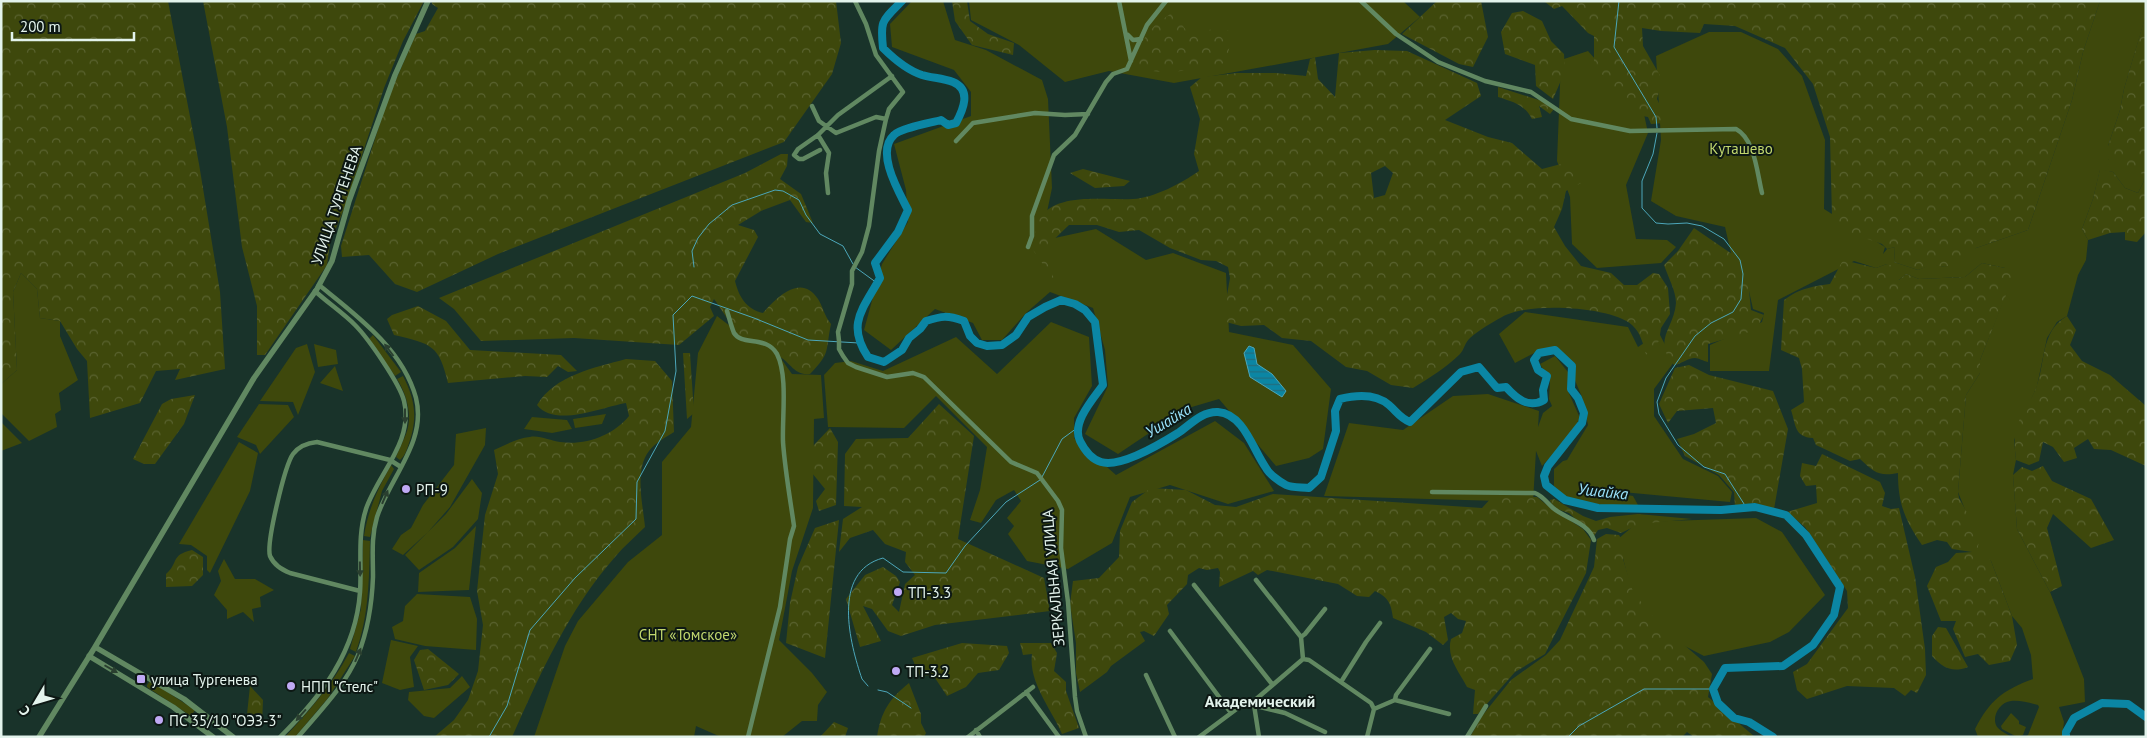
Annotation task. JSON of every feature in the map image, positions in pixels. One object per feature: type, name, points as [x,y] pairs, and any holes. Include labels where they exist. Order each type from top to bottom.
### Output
[{"type":"street","name":"УЛИЦА ТУРГЕНЕВА","points":[[39,737],[95,647],[254,378],[315,291],[332,262],[349,201],[395,74],[428,1]]},
{"type":"street","name":"ЗЕРКАЛЬНАЯ УЛИЦА","points":[[855,1],[866,24],[876,55],[903,92],[889,109],[886,120],[879,151],[869,226],[862,252],[852,271],[849,295],[838,332],[839,349],[848,363],[880,375],[887,377],[913,373],[924,377],[1011,462],[1037,473],[1058,501],[1062,510],[1061,548],[1068,602],[1074,691],[1077,711],[1086,737]]},
{"type":"street","points":[[1119,1],[1131,61]]},
{"type":"street","points":[[1028,247],[1032,236],[1032,216],[1054,155],[1075,134],[1106,82],[1113,74],[1126,69],[1147,25],[1166,1]]},
{"type":"street","points":[[1361,1],[1396,35],[1438,62],[1484,81],[1531,92],[1571,119],[1630,131],[1736,129],[1744,134],[1751,146],[1762,193]]},
{"type":"street","points":[[1126,33],[1133,40],[1141,39]]},
{"type":"street","points":[[820,150],[802,159],[794,155],[798,149],[818,135],[838,115],[892,76]]},
{"type":"street","points":[[812,106],[819,120],[836,133],[876,117],[886,120]]},
{"type":"street","points":[[956,141],[973,123],[1035,113],[1088,114]]},
{"type":"street","points":[[818,135],[829,153],[826,173],[828,193]]},
{"type":"street","points":[[298,737],[333,697],[358,656],[366,635],[371,610],[372,539],[375,525],[386,492],[401,467],[416,433],[417,405],[405,373],[375,332],[319,285]]},
{"type":"street","points":[[280,737],[322,691],[336,670],[354,631],[360,590],[360,538],[363,524],[372,496],[404,432],[406,415],[404,400],[394,379],[356,326],[315,291]]},
{"type":"street","points":[[727,310],[735,334],[739,337],[765,342],[776,354],[780,362],[784,444],[794,526],[790,539],[780,606],[748,737]]},
{"type":"street","points":[[367,341],[368,334],[375,332]]},
{"type":"street","points":[[360,590],[282,570],[273,562],[270,554],[269,537],[288,461],[302,445],[312,442],[390,460],[401,467]]},
{"type":"street","points":[[1432,492],[1534,493],[1539,495],[1554,510],[1572,518],[1592,535],[1594,540]]},
{"type":"street","points":[[1256,580],[1301,637],[1303,659]]},
{"type":"street","points":[[1194,585],[1272,684]]},
{"type":"street","points":[[1301,637],[1325,608]]},
{"type":"street","points":[[1341,682],[1380,623]]},
{"type":"street","points":[[1170,631],[1232,713]]},
{"type":"street","points":[[95,647],[184,700],[232,737]]},
{"type":"street","points":[[1395,700],[1401,688],[1430,649]]},
{"type":"street","points":[[89,656],[173,707],[212,737]]},
{"type":"street","points":[[1259,737],[1254,705],[1255,700],[1303,659],[1310,660],[1367,699],[1374,709],[1367,737]]},
{"type":"street","points":[[133,682],[138,672]]},
{"type":"street","points":[[1146,675],[1175,737]]},
{"type":"street","points":[[968,737],[1033,687]]},
{"type":"street","points":[[1026,692],[1058,737]]},
{"type":"street","points":[[1374,709],[1395,700],[1450,714]]},
{"type":"street","points":[[1199,737],[1242,705],[1254,705],[1285,713],[1324,732]]},
{"type":"street","points":[[1467,737],[1486,706]]},
{"type":"street","points":[[976,730],[980,737]]},
{"type":"green space","points":[[1,1],[168,1],[199,164],[220,292],[225,369],[175,380],[180,369],[156,371],[140,403],[90,418],[87,361],[77,349],[60,321],[40,318],[37,289],[21,273],[13,292],[17,370],[1,384]]},
{"type":"green space","points":[[203,1],[424,1],[403,41],[384,88],[346,204],[330,243],[327,265],[265,355],[257,355],[257,306],[242,247],[227,127]]},
{"type":"green space","points":[[432,1],[836,1],[841,43],[832,74],[784,142],[498,254],[417,292],[395,284],[369,255],[342,257],[341,246],[388,98],[416,34],[425,31],[438,8],[432,4]]},
{"type":"green space","points":[[912,1],[943,1],[955,40],[986,50],[1042,80],[1048,99],[1052,188],[1041,241],[1096,229],[1146,260],[1173,253],[1226,273],[1229,332],[1293,345],[1331,389],[1323,449],[1309,458],[1276,466],[1219,399],[1185,409],[1118,454],[1085,434],[1108,386],[1105,350],[1093,308],[1050,292],[1026,313],[1002,340],[982,340],[973,323],[935,309],[891,350],[864,330],[882,264],[908,222],[906,190],[894,144],[971,116],[971,92],[954,70],[892,47],[890,24]]},
{"type":"green space","points":[[952,1],[967,1],[970,21],[988,34],[1014,43],[1013,55],[972,45],[955,21]]},
{"type":"green space","points":[[969,1],[1403,1],[1420,17],[1388,44],[1268,66],[1174,83],[1109,71],[1065,82],[1019,45],[971,20]]},
{"type":"green space","points":[[1437,1],[1481,1],[1488,37],[1473,67],[1459,64],[1402,34]]},
{"type":"green space","name":"Куташево","points":[[2100,1],[2146,1],[2146,15],[2108,146],[2108,159],[2142,171],[2144,181],[2138,193],[2125,188],[2113,172],[2100,170],[2093,199],[2082,229],[2088,240],[2086,260],[2078,275],[2067,316],[2057,322],[2047,338],[2037,386],[2014,440],[2016,460],[2013,475],[2017,529],[2050,592],[2084,679],[2085,702],[2059,707],[2064,722],[2062,737],[2025,737],[2028,735],[2039,707],[2032,703],[2014,701],[2003,704],[1995,716],[1998,728],[2012,737],[1978,737],[1975,729],[1992,703],[2013,687],[2033,679],[2031,655],[2022,628],[2012,616],[1991,561],[1977,553],[1966,512],[1958,492],[1966,395],[1980,373],[1980,360],[2016,268],[2005,268],[1982,263],[1965,277],[1919,279],[1906,274],[1899,280],[1887,264],[1876,268],[1854,261],[1778,300],[1769,371],[1710,371],[1710,345],[1762,322],[1764,313],[1753,309],[1747,282],[1737,279],[1725,227],[1676,216],[1651,201],[1661,140],[1656,56],[1709,32],[1741,32],[1778,49],[1802,76],[1825,140],[1824,209],[1885,247],[1883,254],[1887,249],[1895,247],[1894,262],[1918,270],[1932,264],[1945,267],[1976,248],[2028,230],[2072,100],[2083,52]]},
{"type":"green space","points":[[2100,1],[2083,52],[2072,100],[2028,230],[1976,248],[1969,258],[1945,267],[1932,265],[1918,270],[1894,262],[1895,247],[1887,249],[1882,244],[1844,231],[1832,217],[1830,137],[1813,84],[1785,48],[1735,26],[1704,24],[1700,33],[1642,28],[1643,46],[1662,79],[1657,99],[1665,116],[1664,123],[1651,124],[1648,117],[1638,115],[1613,93],[1613,87],[1594,65],[1594,36],[1588,33],[1562,6],[1554,9],[1545,2]]},
{"type":"green space","points":[[1523,11],[1542,21],[1551,41],[1564,54],[1565,71],[1553,99],[1536,86],[1535,65],[1505,54],[1501,32],[1512,13]]},
{"type":"green space","points":[[1173,12],[1188,33],[1213,29],[1233,31],[1226,63],[1170,72],[1158,72],[1137,67],[1143,40],[1155,25]]},
{"type":"green space","points":[[2146,14],[2146,232],[2137,242],[2125,240],[2125,232],[2110,233],[2088,240],[2082,229],[2093,199],[2100,169],[2113,172],[2125,188],[2138,193],[2144,181],[2141,172],[2125,174],[2108,159],[2108,146],[2120,110],[2124,89]]},
{"type":"green space","points":[[1375,50],[1407,51],[1477,83],[1481,96],[1445,120],[1488,137],[1512,143],[1542,169],[1561,164],[1579,167],[1581,183],[1566,191],[1562,209],[1554,227],[1565,246],[1581,266],[1611,273],[1624,285],[1637,285],[1653,273],[1659,274],[1668,288],[1670,314],[1661,328],[1659,341],[1646,355],[1638,332],[1632,325],[1621,319],[1588,310],[1568,308],[1529,309],[1513,312],[1481,329],[1468,340],[1455,359],[1413,388],[1391,385],[1367,371],[1346,367],[1311,341],[1282,338],[1264,325],[1241,326],[1226,322],[1230,278],[1228,267],[1216,261],[1201,260],[1170,248],[1139,230],[1119,232],[1097,225],[1069,225],[1042,251],[1056,283],[1033,250],[1039,220],[1047,211],[1057,205],[1082,199],[1133,199],[1150,196],[1176,185],[1199,171],[1194,154],[1200,119],[1190,87],[1202,77],[1237,73],[1276,73],[1306,76],[1310,59],[1315,57],[1318,79],[1335,97],[1339,53]],"holes":[[[1385,166],[1393,173],[1385,195],[1374,198],[1371,173]]]},
{"type":"green space","points":[[1588,51],[1644,114],[1648,133],[1626,185],[1636,239],[1667,240],[1676,247],[1661,263],[1597,268],[1572,244],[1570,197],[1557,161],[1561,60]]},
{"type":"green space","points":[[1498,87],[1542,101],[1554,109],[1550,114],[1539,106],[1542,117],[1532,119],[1522,107],[1498,97]]},
{"type":"green space","points":[[781,154],[788,154],[787,166],[780,179],[801,194],[813,223],[806,222],[790,200],[761,211],[738,225],[754,230],[758,237],[735,281],[744,302],[752,309],[763,313],[775,300],[789,290],[804,288],[811,291],[818,299],[831,324],[826,352],[810,374],[799,373],[785,360],[776,355],[771,345],[740,336],[714,299],[710,307],[714,316],[679,345],[574,338],[481,341],[454,309],[439,298],[745,173]]},
{"type":"green space","points":[[1083,169],[1130,181],[1124,186],[1095,188],[1070,173]]},
{"type":"green space","points":[[1694,228],[1732,254],[1738,277],[1748,280],[1751,310],[1764,315],[1756,330],[1708,344],[1708,362],[1695,358],[1674,365],[1668,356],[1664,341],[1674,312],[1676,298],[1664,265],[1678,251]]},
{"type":"green space","points":[[1843,260],[1876,268],[1887,264],[1898,268],[1899,280],[1906,274],[1919,279],[1965,277],[1982,263],[2005,268],[2017,268],[1980,360],[1980,373],[1966,395],[1958,492],[1959,498],[1980,536],[1977,552],[1981,550],[1991,561],[2012,616],[2017,645],[2010,661],[1989,665],[1978,654],[1965,657],[1953,629],[1956,621],[1941,621],[1927,586],[1936,567],[1948,562],[1956,553],[1972,552],[1952,549],[1947,542],[1937,540],[1922,545],[1911,528],[1901,503],[1898,473],[1881,474],[1860,459],[1850,461],[1816,445],[1813,438],[1802,435],[1797,429],[1791,410],[1804,402],[1802,369],[1799,358],[1781,350],[1784,300],[1806,289],[1830,284]]},
{"type":"green space","points":[[21,273],[37,289],[40,318],[60,321],[60,336],[78,380],[59,393],[61,410],[55,414],[57,427],[29,441],[1,413],[1,384],[17,370],[13,292]]},
{"type":"green space","points":[[418,306],[446,321],[470,350],[561,355],[577,371],[568,372],[558,366],[547,377],[525,376],[448,383],[445,370],[437,353],[425,344],[394,335],[387,319],[392,315]]},
{"type":"green space","points":[[1525,312],[1628,327],[1638,347],[1659,333],[1674,362],[1654,389],[1654,416],[1683,459],[1718,476],[1732,492],[1730,502],[1622,492],[1622,494],[1633,496],[1638,505],[1601,505],[1566,497],[1554,486],[1554,469],[1567,460],[1588,425],[1582,397],[1565,357],[1542,349],[1515,363],[1499,334]]},
{"type":"green space","name":"СНТ «Томское»","points":[[717,316],[743,336],[767,339],[792,374],[821,375],[824,418],[814,419],[813,508],[792,571],[779,640],[812,673],[827,692],[818,705],[817,721],[802,721],[782,737],[721,737],[696,726],[694,737],[534,737],[565,646],[578,621],[628,562],[662,535],[662,462],[691,427],[698,353]]},
{"type":"green space","points":[[2067,316],[2076,330],[2070,345],[2082,361],[2110,375],[2146,406],[2146,466],[2111,450],[2094,449],[2088,439],[2074,448],[2077,458],[2064,462],[2053,447],[2043,442],[2039,461],[2029,465],[2016,460],[2015,439],[2017,426],[2036,388],[2045,348],[2052,330]]},
{"type":"green space","points":[[1051,322],[1089,337],[1092,386],[1074,418],[1074,438],[1116,475],[1215,421],[1244,443],[1274,491],[1228,504],[1170,485],[1130,497],[1112,543],[1068,569],[1027,561],[1008,534],[1014,526],[1007,518],[1021,501],[1014,490],[996,500],[981,523],[970,520],[980,490],[987,447],[936,396],[904,428],[828,427],[824,375],[835,363],[851,361],[883,371],[956,337],[997,374]]},
{"type":"green space","points":[[373,335],[401,372],[395,376],[369,339]]},
{"type":"green space","points":[[307,344],[315,372],[298,415],[293,402],[260,401],[296,348]]},
{"type":"green space","points":[[314,344],[336,350],[338,364],[318,367]]},
{"type":"green space","points":[[683,353],[690,353],[694,413],[687,419]]},
{"type":"green space","points":[[1555,356],[1568,372],[1568,391],[1580,418],[1568,439],[1542,466],[1536,451],[1533,502],[1324,496],[1349,423],[1403,430],[1453,396],[1488,394],[1539,411],[1538,427],[1543,413],[1552,406],[1549,399],[1550,381],[1540,364]]},
{"type":"green space","points":[[626,359],[655,361],[672,381],[674,432],[651,448],[644,459],[642,468],[641,488],[645,527],[618,553],[583,598],[545,666],[512,737],[434,737],[454,720],[468,700],[478,671],[483,625],[477,591],[485,515],[498,474],[494,450],[516,440],[534,437],[570,443],[589,441],[615,429],[629,416],[626,403],[567,416],[545,412],[537,405],[554,386],[576,374]]},
{"type":"green space","points":[[1689,365],[1709,375],[1773,391],[1788,429],[1774,509],[1755,503],[1735,506],[1734,492],[1719,475],[1685,456],[1677,439],[1694,434],[1716,423],[1713,408],[1677,411],[1668,423],[1659,404],[1675,368]]},
{"type":"green space","points":[[335,366],[343,391],[320,383]]},
{"type":"green space","points":[[403,376],[413,401],[414,425],[405,454],[400,460],[396,457],[406,434],[409,420],[404,392],[397,379]]},
{"type":"green space","points":[[195,395],[184,424],[155,464],[144,464],[133,459],[162,404],[171,399]]},
{"type":"green space","points":[[259,404],[288,405],[294,417],[260,454],[256,445],[237,437]]},
{"type":"green space","points":[[939,404],[974,436],[958,539],[1044,578],[1050,611],[935,625],[901,636],[888,631],[872,609],[863,606],[881,641],[860,647],[846,599],[865,575],[883,567],[896,576],[900,582],[892,605],[899,612],[905,584],[915,575],[905,562],[906,552],[885,544],[873,530],[850,538],[839,552],[843,519],[862,507],[844,506],[845,454],[856,439],[908,438]]},
{"type":"green space","points":[[606,414],[602,424],[575,428],[573,419]]},
{"type":"green space","points":[[532,417],[567,420],[572,429],[552,433],[524,429]]},
{"type":"green space","points":[[1,422],[22,443],[1,451]]},
{"type":"green space","points":[[486,428],[485,445],[450,507],[428,532],[403,555],[392,549],[401,535],[411,528],[423,505],[454,465],[456,434]]},
{"type":"green space","points":[[830,428],[838,442],[836,505],[819,511],[816,501],[825,489],[812,473],[813,446]]},
{"type":"green space","points":[[239,442],[258,453],[250,491],[210,573],[207,570],[207,556],[191,545],[179,544]]},
{"type":"green space","points":[[1822,454],[1880,482],[1885,493],[1882,506],[1891,509],[1899,508],[1915,577],[1925,649],[1926,675],[1917,693],[1911,690],[1905,696],[1894,688],[1847,686],[1807,699],[1797,690],[1793,672],[1807,664],[1848,608],[1847,591],[1805,527],[1787,512],[1817,503],[1816,485],[1806,486],[1800,476],[1802,463],[1816,466]]},
{"type":"green space","points":[[391,465],[394,469],[382,491],[370,537],[364,536],[374,499]]},
{"type":"green space","points":[[2043,466],[2052,481],[2091,499],[2114,540],[2091,548],[2053,514],[2047,528],[2062,586],[2050,592],[2017,529],[2013,475],[2022,467],[2032,471]]},
{"type":"green space","points":[[472,479],[482,493],[478,519],[453,547],[419,570],[405,555],[446,514]]},
{"type":"green space","points":[[1151,488],[1186,490],[1215,505],[1236,507],[1273,494],[1482,508],[1493,496],[1537,497],[1583,529],[1591,540],[1586,573],[1545,654],[1515,672],[1478,714],[1473,714],[1475,690],[1467,687],[1454,664],[1450,652],[1451,639],[1462,633],[1466,621],[1458,619],[1451,613],[1444,617],[1448,640],[1443,645],[1426,632],[1393,618],[1388,601],[1375,591],[1369,597],[1357,596],[1338,584],[1267,570],[1258,575],[1253,571],[1219,587],[1220,572],[1218,568],[1207,570],[1199,568],[1188,575],[1187,584],[1167,605],[1169,614],[1154,636],[1144,631],[1140,632],[1145,641],[1080,692],[1076,673],[1076,643],[1070,604],[1073,581],[1099,578],[1119,557],[1120,531],[1132,502]]},
{"type":"green space","points":[[1554,499],[1583,516],[1596,521],[1610,517],[1638,514],[1692,519],[1640,524],[1621,533],[1607,528],[1598,530],[1594,536],[1569,513],[1557,509],[1550,500]]},
{"type":"green space","points":[[1756,518],[1782,532],[1825,595],[1789,632],[1770,642],[1704,656],[1667,637],[1632,593],[1618,539],[1638,522]]},
{"type":"green space","points":[[839,520],[825,658],[786,643],[790,603],[798,567],[815,528]]},
{"type":"green space","points":[[476,526],[469,590],[418,592],[419,573],[455,548]]},
{"type":"green space","points":[[1606,534],[1619,535],[1623,542],[1623,559],[1633,592],[1668,635],[1683,644],[1704,662],[1712,674],[1708,697],[1755,737],[1694,737],[1687,732],[1682,737],[1470,737],[1482,716],[1511,680],[1546,655],[1560,640],[1594,567],[1597,539]]},
{"type":"green space","points":[[363,540],[370,541],[369,584],[364,625],[356,652],[350,649],[361,609]]},
{"type":"green space","points":[[192,550],[203,557],[203,575],[192,586],[166,587],[166,574],[180,554]]},
{"type":"green space","points":[[224,559],[235,579],[255,579],[274,590],[260,597],[261,607],[252,609],[254,622],[243,612],[227,619],[227,610],[214,595],[221,581],[218,571]]},
{"type":"green space","points":[[417,594],[470,597],[477,619],[476,650],[425,646],[395,639],[392,627],[403,621],[405,606]]},
{"type":"green space","points":[[1938,627],[1946,628],[1968,667],[1957,670],[1948,668],[1940,664],[1932,656],[1932,636]]},
{"type":"green space","points":[[391,640],[418,646],[410,657],[414,687],[400,690],[382,683]]},
{"type":"green space","points":[[962,643],[1007,646],[1009,653],[999,670],[978,673],[966,687],[947,696],[933,675],[920,676],[912,658]]},
{"type":"green space","points":[[1020,643],[1051,643],[1057,653],[1054,671],[1066,682],[1066,691],[1079,728],[1062,734],[1037,685],[1032,664],[1032,654],[1023,655]]},
{"type":"green space","points":[[428,649],[459,674],[448,685],[424,690],[414,660],[420,650]]},
{"type":"green space","points":[[349,653],[355,656],[328,698],[295,737],[285,737],[328,687]]},
{"type":"green space","points":[[462,676],[470,687],[434,718],[424,716],[408,700],[409,692],[450,688]]},
{"type":"green space","points":[[150,681],[195,710],[191,716],[147,687]]},
{"type":"green space","points":[[909,683],[921,714],[921,723],[926,733],[924,737],[877,737],[881,720],[887,707]]},
{"type":"green space","points":[[250,686],[263,700],[262,725],[254,727],[246,724]]},
{"type":"green space","points":[[2011,713],[2019,721],[2019,724],[2026,727],[2023,735],[2017,737],[2002,729],[2001,726]]},
{"type":"green space","points":[[834,722],[848,728],[845,737],[820,737]]},
{"type":"water","points":[[1249,346],[1254,348],[1257,364],[1272,374],[1286,391],[1282,397],[1250,377],[1244,353]]},
{"type":"waterway","name":"Ушайка","points":[[902,1],[886,17],[882,26],[883,48],[911,70],[922,75],[953,82],[962,90],[964,101],[956,123],[948,125],[941,120],[909,128],[898,132],[889,142],[887,151],[890,172],[908,210],[898,232],[875,263],[880,278],[859,317],[858,335],[868,357],[884,362],[902,350],[909,338],[926,321],[941,317],[964,321],[970,336],[977,343],[987,346],[1002,345],[1016,335],[1028,317],[1045,307],[1061,300],[1075,304],[1085,310],[1095,322],[1103,385],[1084,412],[1078,427],[1080,441],[1091,457],[1097,461],[1109,463],[1130,458],[1162,443],[1201,416],[1218,412],[1227,414],[1235,419],[1247,434],[1267,470],[1275,478],[1288,486],[1309,488],[1321,477],[1336,431],[1335,411],[1340,399],[1359,396],[1378,398],[1410,422],[1461,372],[1479,367],[1497,388],[1506,387],[1514,395],[1528,403],[1538,402],[1544,400],[1543,390],[1547,376],[1538,370],[1534,360],[1539,353],[1555,350],[1572,366],[1571,389],[1578,398],[1584,413],[1582,423],[1548,466],[1544,476],[1546,485],[1565,500],[1598,508],[1721,510],[1755,507],[1786,515],[1806,535],[1840,587],[1834,615],[1813,645],[1783,666],[1725,668],[1713,689],[1718,703],[1734,718],[1749,722],[1773,737]]},
{"type":"waterway","points":[[1619,1],[1614,47],[1656,117],[1657,128]]},
{"type":"waterway","points":[[1657,133],[1653,154],[1642,181],[1642,208],[1656,223],[1687,223],[1702,226],[1724,239],[1740,260],[1743,274],[1741,299],[1733,312],[1711,323],[1695,336],[1666,378],[1657,402],[1659,414],[1678,445],[1704,467],[1725,474],[1746,507]]},
{"type":"waterway","points":[[694,267],[692,251],[698,238],[709,224],[732,205],[775,190],[783,191],[799,200],[806,215],[820,234],[843,246],[853,264]]},
{"type":"waterway","points":[[855,267],[877,283]]},
{"type":"waterway","points":[[489,737],[507,706],[530,630],[575,578],[636,519],[637,482],[665,431],[676,371],[673,315],[692,296],[808,340],[859,343]]},
{"type":"waterway","name":"Академический","points":[[1042,477],[1062,439],[1077,428]]},
{"type":"waterway","name":"Академический","points":[[868,686],[862,679],[857,664],[850,629],[848,611],[850,593],[856,578],[867,566],[883,558],[903,572],[946,573],[965,546],[1006,502],[1040,480]]},
{"type":"waterway","points":[[1568,737],[1579,726],[1644,689],[1713,689]]},
{"type":"waterway","name":"Академический","points":[[878,690],[887,692],[911,708]]},
{"type":"waterway","name":"Ушайка","points":[[2066,737],[2066,732],[2074,718],[2102,703],[2128,704],[2146,717]]},
{"type":"place","name":"РП-9","points":[[406,489]]},
{"type":"place","name":"ТП-3.3","points":[[898,592]]},
{"type":"place","name":"ТП-3.2","points":[[896,671]]},
{"type":"place","name":"улица Тургенева","points":[[141,679]]},
{"type":"place","name":"НПП \"Стелс\"","points":[[291,686]]},
{"type":"place","name":"ПС 35/10 \"ОЭЗ-3\"","points":[[159,720]]},
{"type":"district","name":"Академический","points":[[1260,701]]}]
